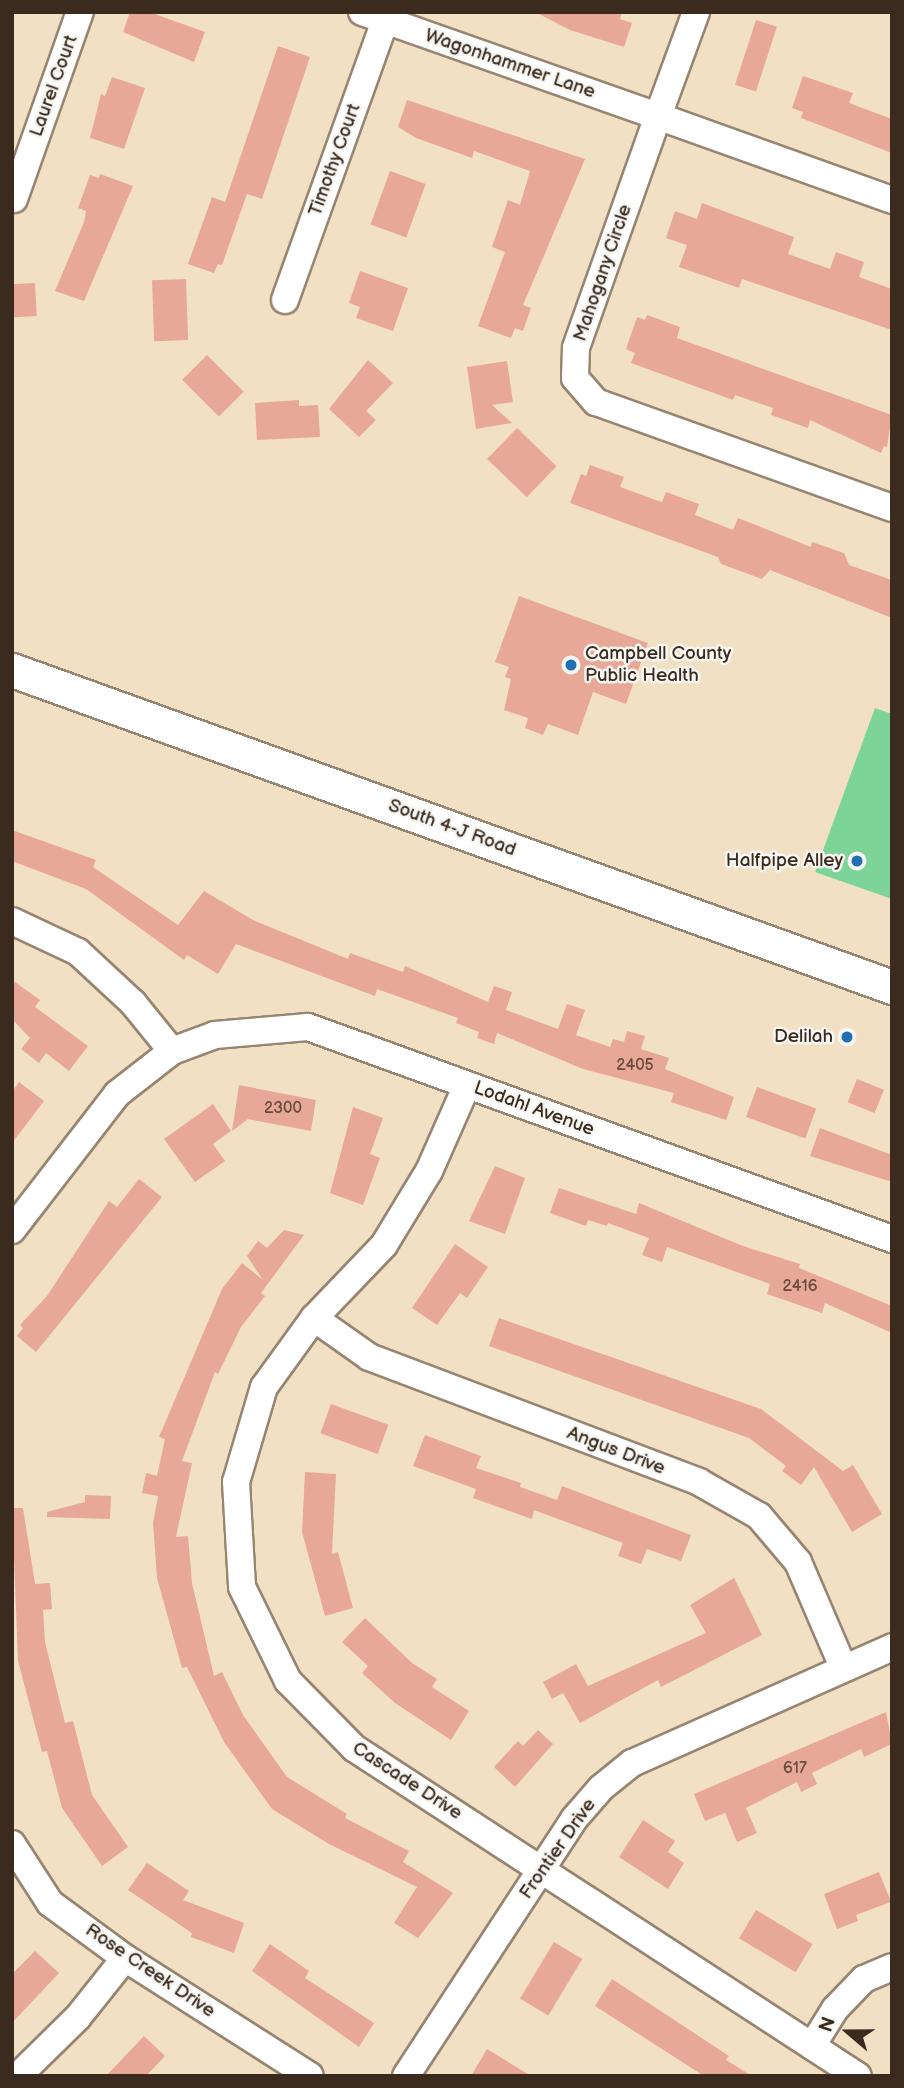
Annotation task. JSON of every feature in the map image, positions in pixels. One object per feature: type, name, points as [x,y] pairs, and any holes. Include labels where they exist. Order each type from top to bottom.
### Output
[{"type":"main road","name":"South 4-J Road","points":[[12,670],[892,987]]},
{"type":"street","name":"Laurel Court","points":[[14,199],[80,12]]},
{"type":"street","name":"Mahogany Circle","points":[[696,12],[576,348],[575,378],[596,402],[892,508]]},
{"type":"street","name":"Wagonhammer Lane","points":[[379,15],[658,116]]},
{"type":"street","name":"Timothy Court","points":[[285,300],[379,15]]},
{"type":"street","points":[[658,116],[892,200]]},
{"type":"street","points":[[12,921],[44,932],[78,952],[133,1003],[172,1051],[117,1094],[12,1230]]},
{"type":"street","name":"Lodahl Avenue","points":[[172,1051],[215,1035],[308,1027],[892,1239]]},
{"type":"street","name":"Cascade Drive","points":[[467,1085],[429,1171],[384,1245],[314,1318],[264,1387],[236,1482],[242,1587],[288,1682],[354,1748],[858,2076]]},
{"type":"street","name":"Angus Drive","points":[[314,1318],[369,1357],[699,1482],[759,1516],[798,1562],[843,1667]]},
{"type":"street","name":"Frontier Drive","points":[[406,2076],[574,1819],[632,1763],[892,1647]]},
{"type":"street","name":"Rose Creek Drive","points":[[12,1844],[50,1903],[125,1958],[310,2076]]},
{"type":"street","points":[[18,2076],[78,2017],[125,1958]]},
{"type":"street","points":[[812,2046],[835,2009],[864,1979],[892,1967]]},
{"type":"green space","points":[[875,708],[892,714],[892,899],[815,872]]},
{"type":"building","points":[[130,12],[149,12],[205,32],[194,62],[123,32]]},
{"type":"building","points":[[535,12],[622,12],[620,19],[632,23],[624,47],[570,30]]},
{"type":"building","points":[[756,20],[777,27],[756,91],[735,85]]},
{"type":"building","points":[[278,46],[310,57],[262,199],[247,194],[222,265],[218,264],[214,273],[188,264],[212,197],[225,202]]},
{"type":"building","points":[[803,76],[853,93],[849,103],[892,119],[892,153],[801,118],[803,112],[792,108]]},
{"type":"building","points":[[112,77],[145,88],[124,149],[90,138],[101,94],[105,96]]},
{"type":"building","points":[[407,100],[585,159],[523,305],[531,308],[523,331],[515,328],[511,338],[478,326],[505,252],[492,247],[508,200],[520,205],[530,171],[474,151],[472,158],[416,138],[398,127]]},
{"type":"building","points":[[390,171],[426,184],[406,238],[371,225]]},
{"type":"building","points":[[100,174],[133,186],[84,301],[55,291],[84,222],[86,211],[78,208],[90,175],[99,178]]},
{"type":"building","points":[[702,203],[794,237],[788,254],[830,269],[836,252],[864,262],[859,277],[892,289],[892,330],[742,279],[739,288],[679,267],[687,245],[666,238],[675,211],[697,219]]},
{"type":"building","points":[[360,271],[408,288],[393,331],[356,318],[360,307],[349,303]]},
{"type":"building","points":[[186,279],[188,340],[154,341],[152,280]]},
{"type":"building","points":[[35,283],[37,316],[14,317],[12,284]]},
{"type":"building","points":[[647,315],[680,327],[677,338],[892,415],[887,447],[884,446],[881,453],[810,420],[808,428],[771,415],[773,408],[735,395],[733,400],[631,363],[635,353],[626,349],[637,317],[645,320]]},
{"type":"building","points":[[207,355],[244,392],[219,417],[182,380]]},
{"type":"building","points":[[368,360],[393,383],[366,411],[376,420],[359,437],[329,409]]},
{"type":"building","points":[[507,361],[513,402],[492,405],[512,423],[476,429],[467,367]]},
{"type":"building","points":[[299,400],[299,406],[318,405],[320,437],[257,440],[255,403]]},
{"type":"building","points":[[517,428],[557,466],[527,497],[487,459]]},
{"type":"building","points":[[590,465],[624,477],[620,487],[656,500],[662,502],[666,492],[699,504],[695,515],[733,530],[738,518],[811,547],[812,542],[844,553],[849,565],[892,580],[892,618],[770,570],[762,579],[721,564],[718,557],[570,503],[581,474],[586,476]]},
{"type":"building","name":"Campbell County Public Health","points":[[519,596],[648,643],[626,704],[593,692],[578,735],[548,724],[543,735],[525,728],[528,718],[504,710],[511,679],[505,677],[509,667],[495,662]]},
{"type":"building","points":[[12,830],[96,860],[93,867],[178,925],[204,891],[253,920],[348,959],[350,953],[403,972],[405,966],[488,1002],[494,986],[512,992],[506,1010],[558,1029],[567,1004],[585,1010],[576,1035],[610,1047],[613,1039],[624,1042],[627,1031],[645,1036],[641,1049],[669,1058],[665,1069],[734,1097],[726,1120],[671,1102],[674,1093],[583,1069],[497,1033],[494,1044],[477,1038],[479,1032],[456,1023],[458,1018],[377,989],[375,996],[236,944],[218,974],[187,955],[184,960],[86,889],[12,861]]},
{"type":"building","points":[[12,980],[40,1000],[35,1007],[88,1046],[69,1071],[46,1053],[39,1063],[21,1049],[30,1038],[12,1019]]},
{"type":"building","points":[[857,1079],[884,1090],[875,1113],[848,1102]]},
{"type":"building","points":[[19,1082],[44,1101],[12,1143],[12,1092]]},
{"type":"building","points":[[239,1085],[316,1100],[311,1131],[248,1119],[232,1131]]},
{"type":"building","points":[[757,1087],[816,1109],[805,1139],[746,1117]]},
{"type":"building","points":[[213,1104],[231,1131],[213,1144],[225,1161],[195,1182],[164,1139]]},
{"type":"building","points":[[353,1107],[383,1118],[370,1154],[380,1158],[363,1205],[330,1193]]},
{"type":"building","points":[[820,1128],[892,1155],[892,1182],[810,1156]]},
{"type":"building","points":[[495,1166],[525,1178],[505,1234],[469,1221]]},
{"type":"building","points":[[139,1179],[162,1197],[36,1352],[17,1336],[23,1328],[20,1325],[47,1296],[109,1201],[117,1207]]},
{"type":"building","points":[[559,1188],[636,1214],[639,1203],[743,1246],[800,1264],[799,1268],[892,1306],[892,1333],[825,1303],[822,1313],[767,1294],[770,1284],[667,1247],[662,1262],[642,1255],[649,1238],[608,1223],[607,1226],[588,1220],[586,1226],[550,1213]]},
{"type":"building","points":[[284,1230],[304,1235],[261,1293],[265,1296],[241,1327],[218,1374],[215,1372],[182,1461],[192,1463],[176,1537],[188,1536],[192,1583],[214,1676],[222,1672],[243,1715],[287,1777],[347,1814],[345,1818],[409,1851],[403,1862],[453,1893],[418,1938],[394,1923],[417,1887],[329,1844],[272,1809],[224,1742],[187,1667],[182,1668],[157,1578],[153,1523],[158,1496],[142,1493],[146,1473],[157,1476],[165,1439],[159,1437],[222,1289],[242,1263],[263,1280],[247,1256],[258,1241],[267,1248]]},
{"type":"building","points":[[455,1244],[488,1267],[467,1298],[460,1293],[437,1325],[412,1308]]},
{"type":"building","points":[[499,1318],[761,1409],[843,1471],[853,1465],[882,1514],[852,1532],[814,1467],[801,1485],[782,1471],[786,1466],[749,1438],[489,1346]]},
{"type":"building","points":[[331,1404],[388,1425],[378,1454],[320,1433]]},
{"type":"building","points":[[425,1435],[481,1456],[476,1468],[521,1483],[520,1487],[557,1500],[562,1486],[691,1535],[681,1561],[647,1549],[641,1564],[618,1556],[623,1543],[534,1510],[532,1519],[473,1498],[476,1489],[413,1466]]},
{"type":"building","points":[[305,1472],[336,1474],[332,1554],[338,1552],[353,1608],[325,1616],[302,1532]]},
{"type":"building","points":[[85,1495],[111,1496],[110,1519],[47,1517],[47,1512],[85,1502]]},
{"type":"building","points":[[12,1508],[23,1508],[35,1584],[50,1583],[52,1609],[43,1610],[45,1642],[65,1723],[73,1721],[92,1795],[128,1847],[102,1866],[62,1808],[47,1751],[42,1752],[18,1661]]},
{"type":"building","points":[[734,1578],[762,1635],[661,1687],[658,1680],[580,1723],[563,1693],[552,1699],[543,1682],[576,1664],[588,1686],[706,1633],[690,1605]]},
{"type":"building","points":[[365,1618],[412,1663],[437,1679],[432,1687],[469,1711],[451,1740],[395,1703],[362,1673],[368,1666],[342,1642]]},
{"type":"building","points":[[886,1712],[892,1744],[864,1757],[861,1749],[812,1773],[817,1784],[801,1792],[797,1782],[746,1808],[757,1833],[737,1842],[725,1813],[705,1821],[694,1794]]},
{"type":"building","points":[[538,1730],[553,1744],[515,1787],[494,1767],[518,1741],[523,1746]]},
{"type":"building","points":[[643,1820],[675,1841],[668,1852],[684,1863],[668,1889],[619,1857]]},
{"type":"building","points":[[147,1863],[189,1891],[183,1900],[244,1923],[234,1953],[191,1937],[192,1933],[128,1890]]},
{"type":"building","points":[[879,1872],[891,1902],[856,1915],[858,1921],[837,1929],[824,1894]]},
{"type":"building","points":[[756,1910],[813,1944],[796,1972],[739,1938]]},
{"type":"building","points":[[554,1942],[582,1959],[548,2016],[520,1999]]},
{"type":"building","points":[[270,1944],[309,1971],[305,1978],[374,2023],[359,2047],[252,1971]]},
{"type":"building","points":[[35,1951],[59,1973],[12,2023],[12,1974]]},
{"type":"building","points":[[612,1979],[729,2056],[726,2060],[752,2076],[704,2076],[595,2006]]},
{"type":"building","points":[[144,2036],[165,2056],[146,2076],[106,2076]]},
{"type":"building","points":[[487,2049],[531,2076],[471,2076]]},
{"type":"place","name":"Campbell County Public Health","points":[[571,665]]},
{"type":"place","name":"Halfpipe Alley","points":[[857,861]]},
{"type":"place","name":"Delilah","points":[[847,1037]]}]
